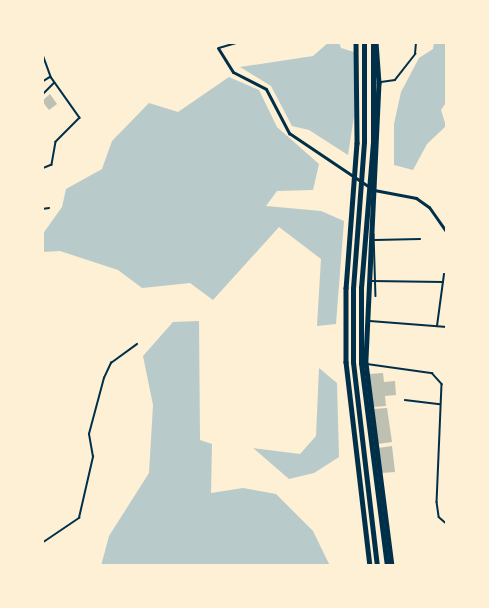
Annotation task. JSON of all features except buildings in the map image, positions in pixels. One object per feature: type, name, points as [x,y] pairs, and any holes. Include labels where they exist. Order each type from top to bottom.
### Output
[{"type":"highway","points":[[364,42],[364,142],[353,288],[353,362],[377,566]]},
{"type":"highway","points":[[374,42],[373,142],[361,287],[361,363],[387,566]]},
{"type":"main road","points":[[356,42],[354,174],[346,288],[346,362],[370,566]]},
{"type":"main road","points":[[374,42],[379,83],[366,363],[392,566]]},
{"type":"street","points":[[218,48],[233,72],[266,89],[289,133],[354,174],[374,190],[416,198],[429,207],[447,233]]},
{"type":"lane","points":[[218,48],[240,42]]},
{"type":"lane","points":[[379,83],[395,80],[415,54],[416,42]]},
{"type":"lane","points":[[42,52],[51,77],[80,118],[61,135],[52,165],[42,169]]},
{"type":"lane","points":[[42,82],[51,77]]},
{"type":"lane","points":[[42,96],[55,82]]},
{"type":"lane","points":[[42,209],[49,208]]},
{"type":"lane","points":[[371,222],[375,240],[376,296]]},
{"type":"lane","points":[[375,240],[420,238]]},
{"type":"lane","points":[[437,326],[444,274]]},
{"type":"lane","points":[[368,282],[442,282]]},
{"type":"lane","points":[[367,321],[447,327]]},
{"type":"lane","points":[[366,363],[432,373],[442,384],[437,502],[439,517],[447,524]]},
{"type":"lane","points":[[405,400],[441,404]]},
{"type":"path","points":[[42,543],[79,518],[93,457],[89,434],[104,378],[111,363],[137,344]]},
{"type":"shaded area","points":[[329,42],[339,42],[341,48],[354,52],[354,116],[348,155],[309,130],[292,126],[271,86],[240,67],[313,56]]},
{"type":"shaded area","points":[[434,42],[447,42],[447,101],[441,110],[446,126],[427,144],[413,170],[394,165],[394,124],[401,92],[419,58],[433,49]]},
{"type":"shaded area","points":[[229,77],[259,90],[277,127],[319,164],[313,190],[277,191],[266,206],[321,211],[344,221],[336,324],[317,326],[321,259],[279,227],[213,300],[190,283],[142,288],[118,270],[60,251],[42,252],[42,235],[62,207],[66,189],[102,169],[112,141],[149,103],[178,112]]},
{"type":"shaded area","points":[[199,321],[200,440],[212,444],[211,493],[243,488],[276,494],[313,531],[330,566],[101,566],[109,536],[149,473],[153,405],[143,356],[173,322]]},
{"type":"shaded area","points":[[319,368],[337,383],[339,457],[314,473],[289,479],[253,448],[300,454],[316,436]]}]
